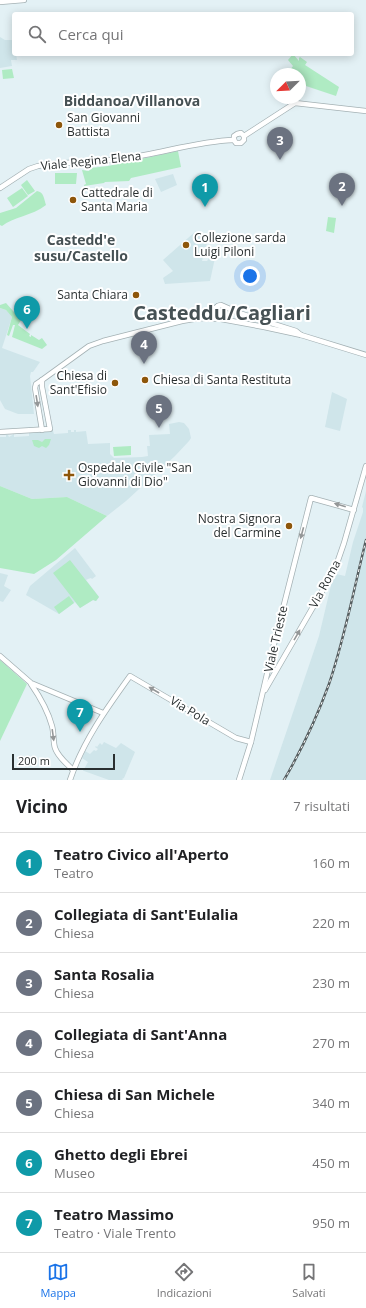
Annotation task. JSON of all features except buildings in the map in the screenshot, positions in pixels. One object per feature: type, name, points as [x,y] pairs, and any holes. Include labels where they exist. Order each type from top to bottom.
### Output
[{"type":"street","points":[[0,2],[24,0]]},
{"type":"street","points":[[244,136],[241,133],[237,134],[234,137],[234,140],[237,143],[241,143],[244,140],[244,136],[295,104],[366,112]]},
{"type":"street","name":"Viale Regina Elena","points":[[0,188],[29,169],[38,166],[106,162],[216,141],[234,140]]},
{"type":"street","points":[[200,318],[221,305],[296,331],[301,336]]},
{"type":"street","points":[[218,306],[215,311],[221,319]]},
{"type":"street","points":[[227,320],[232,315],[231,309]]},
{"type":"street","points":[[42,430],[35,388],[36,384],[85,349],[103,341],[182,321],[200,318],[227,320],[301,336],[366,355]]},
{"type":"street","points":[[0,432],[50,429],[42,380]]},
{"type":"street","name":"Via Roma","points":[[263,693],[335,569],[366,466]]},
{"type":"street","name":"Viale Trieste","points":[[239,780],[251,742],[311,498],[354,510]]},
{"type":"street","points":[[0,656],[31,683],[103,713],[73,770],[70,780]]},
{"type":"street","name":"Via Pola","points":[[103,713],[130,676],[236,738],[251,742]]},
{"type":"street","points":[[31,683],[40,698],[52,727],[55,748],[73,770]]},
{"type":"street","points":[[36,691],[39,687]]},
{"type":"street","points":[[40,698],[43,692],[47,689]]},
{"type":"shaded area","points":[[0,37],[5,40],[12,40],[12,56],[16,56],[17,60],[11,60],[12,66],[0,68]]},
{"type":"shaded area","points":[[173,174],[177,185],[161,192],[155,179]]},
{"type":"shaded area","points":[[196,231],[207,243],[202,261],[207,261],[210,257],[215,258],[210,281],[165,284],[163,278],[173,271],[163,260]]},
{"type":"shaded area","points":[[0,308],[6,310],[12,317],[2,348],[40,362],[33,372],[31,372],[30,376],[34,414],[18,414],[5,409],[0,400]]},
{"type":"shaded area","points":[[332,392],[347,399],[340,431],[325,427]]},
{"type":"shaded area","name":"Ospedale Civile \"San Giovanni di Dio\"","points":[[179,422],[184,423],[189,429],[191,438],[189,441],[175,456],[126,501],[107,516],[67,497],[32,499],[0,486],[0,437],[6,437],[6,435],[8,435],[9,437],[14,434],[14,437],[29,436],[29,433],[53,431],[54,434],[68,433],[68,430],[71,430],[71,432],[74,432],[74,430],[76,430],[76,432],[86,431],[88,444],[110,443],[110,454],[114,458],[142,457],[148,456],[147,446],[150,446],[149,435],[170,434],[169,424]]},
{"type":"shaded area","points":[[366,491],[366,780],[270,780],[319,636],[332,581],[336,574],[345,576],[353,542],[363,512],[362,507]]},
{"type":"shaded area","points":[[75,548],[96,576],[92,579],[86,580],[99,597],[96,601],[93,600],[80,608],[75,602],[59,614],[26,595],[30,586]]},
{"type":"shaded area","points":[[0,573],[8,575],[4,586],[11,590],[3,602],[0,601]]},
{"type":"shaded area","points":[[104,742],[116,748],[121,743],[135,752],[124,778],[122,779],[123,780],[109,780],[83,771],[88,762],[82,758],[85,751],[90,754],[94,750],[96,751],[98,749],[95,747],[96,746],[97,747],[100,743],[102,745]]},
{"type":"green space","points":[[291,56],[295,56],[299,61],[300,57],[307,62],[305,65],[339,87],[336,96],[306,86],[306,68],[292,68],[293,66],[288,60]]},
{"type":"green space","points":[[12,69],[14,78],[3,79],[2,70]]},
{"type":"green space","points":[[178,151],[181,167],[131,178],[129,181],[105,182],[84,186],[86,184],[82,170],[89,171],[91,168],[108,166]]},
{"type":"green space","points":[[55,173],[77,173],[76,184],[55,184]]},
{"type":"green space","points":[[27,180],[35,191],[28,195],[21,185]]},
{"type":"green space","points":[[22,188],[28,196],[13,207],[7,198]]},
{"type":"green space","points":[[37,191],[42,194],[46,205],[35,212],[12,220],[2,226],[0,225],[0,213],[16,208]]},
{"type":"green space","points":[[328,217],[336,218],[334,233],[326,231]]},
{"type":"green space","points":[[6,303],[21,320],[18,325],[30,334],[29,336],[31,337],[31,335],[39,340],[42,338],[47,345],[42,349],[12,337],[15,325],[13,325],[9,336],[7,335],[12,317],[6,310],[0,308],[0,305]]},
{"type":"green space","points":[[45,439],[51,439],[46,448],[42,446],[39,448],[34,446],[32,440],[42,442]]},
{"type":"green space","points":[[131,446],[131,455],[114,456],[113,447]]},
{"type":"green space","points":[[0,486],[32,499],[67,497],[107,516],[56,560],[34,574],[0,568]]},
{"type":"green space","points":[[70,560],[99,597],[96,601],[93,600],[80,608],[53,573]]},
{"type":"green space","points":[[69,596],[74,603],[59,614],[54,607]]},
{"type":"green space","points":[[0,660],[27,684],[0,741]]},
{"type":"railway","points":[[284,780],[309,733],[329,684],[345,630],[366,540]]},
{"type":"place","name":"San Giovanni Battista","points":[[59,125]]},
{"type":"place","name":"Santa Rosalia","points":[[280,160]]},
{"type":"place","name":"Cattedrale di Santa Maria","points":[[73,200]]},
{"type":"place","name":"Collegiata di Sant'Eulalia","points":[[342,206]]},
{"type":"place","name":"Teatro Civico all'Aperto","points":[[205,207]]},
{"type":"place","name":"Collezione sarda Luigi Piloni","points":[[186,245]]},
{"type":"place","name":"Santa Chiara","points":[[136,295]]},
{"type":"place","name":"Ghetto degli Ebrei","points":[[27,329]]},
{"type":"place","name":"Collegiata di Sant'Anna","points":[[144,364]]},
{"type":"place","name":"Chiesa di Santa Restituta","points":[[145,380]]},
{"type":"place","name":"Chiesa di Sant'Efisio","points":[[115,383]]},
{"type":"place","name":"Chiesa di San Michele","points":[[159,428]]},
{"type":"place","name":"Ospedale Civile \"San Giovanni di Dio\"","points":[[69,475]]},
{"type":"place","name":"Nostra Signora del Carmine","points":[[289,526]]},
{"type":"place","name":"Teatro Massimo","points":[[80,732]]},
{"type":"district","name":"Biddanoa/Villanova","points":[[132,101]]},
{"type":"district","name":"Castedd'e susu/Castello","points":[[81,248]]},
{"type":"district","name":"Casteddu/Cagliari","points":[[222,313]]}]
